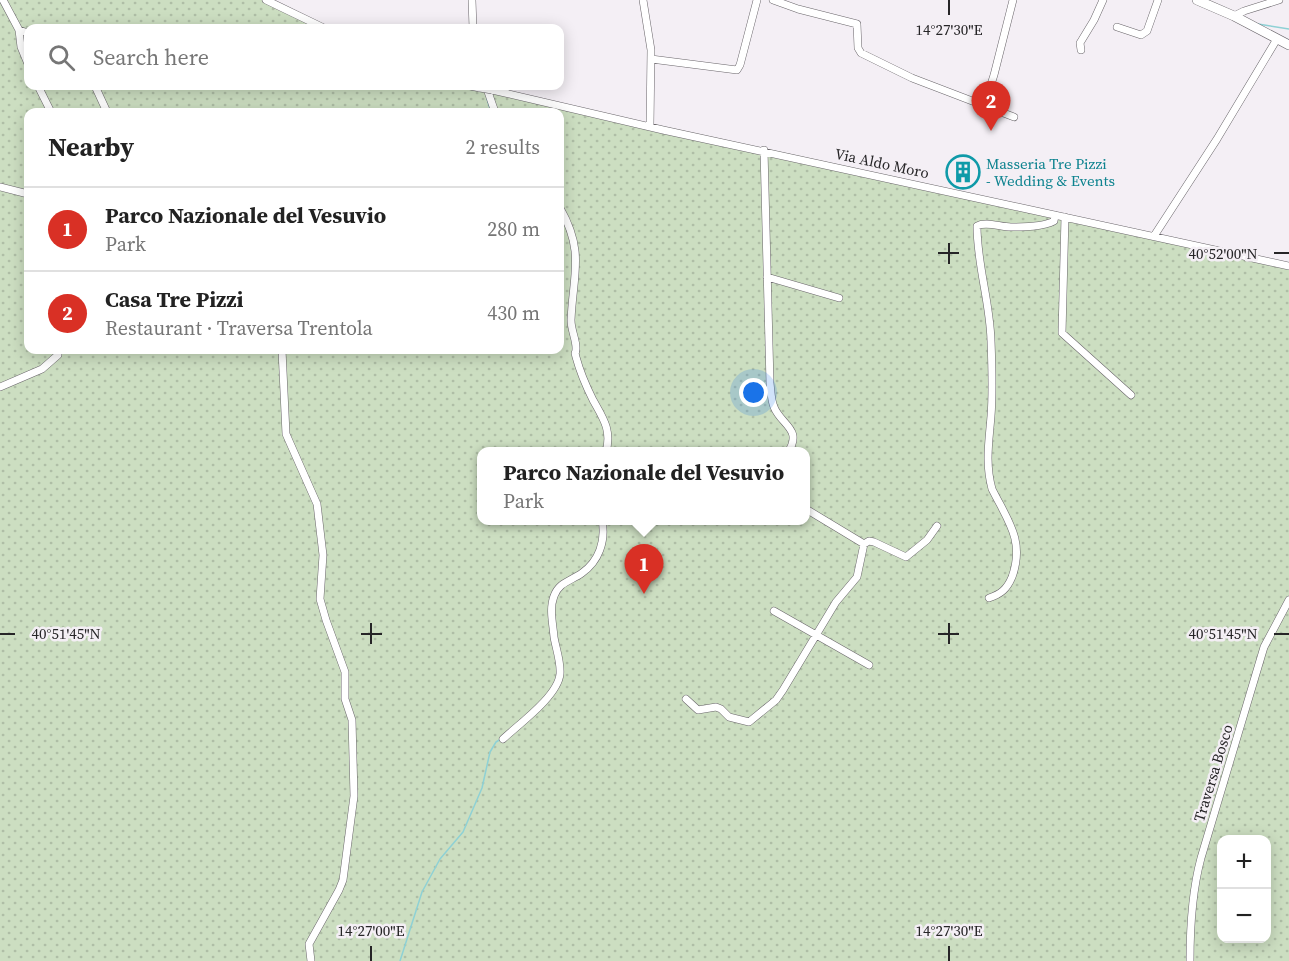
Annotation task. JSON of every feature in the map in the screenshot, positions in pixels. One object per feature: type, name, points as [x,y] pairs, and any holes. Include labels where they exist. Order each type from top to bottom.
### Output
[{"type":"main road","points":[[1197,0],[1234,16],[1289,45]]},
{"type":"street","points":[[3,0],[18,30],[24,54]]},
{"type":"street","points":[[266,0],[316,24]]},
{"type":"street","points":[[471,0],[473,24]]},
{"type":"street","points":[[643,0],[651,59],[650,126]]},
{"type":"street","points":[[651,59],[737,70],[757,0]]},
{"type":"street","points":[[773,0],[857,24],[858,48],[861,53],[912,78],[1014,117]]},
{"type":"street","points":[[984,105],[1013,0]]},
{"type":"street","points":[[1081,50],[1080,44],[1095,20],[1103,0]]},
{"type":"street","points":[[1118,27],[1141,35],[1147,31],[1158,0]]},
{"type":"street","points":[[1234,16],[1244,10],[1279,0]]},
{"type":"street","points":[[18,30],[24,32]]},
{"type":"street","points":[[1154,236],[1277,39]]},
{"type":"street","points":[[40,90],[49,108]]},
{"type":"street","points":[[97,90],[105,108]]},
{"type":"street","points":[[487,90],[494,108]]},
{"type":"street","name":"Via Aldo Moro","points":[[495,90],[1289,266]]},
{"type":"street","points":[[764,150],[770,383],[773,405],[794,436],[791,447]]},
{"type":"street","points":[[0,187],[24,193]]},
{"type":"street","points":[[989,598],[999,595],[1010,581],[1018,548],[1015,533],[990,482],[987,445],[992,397],[991,338],[987,299],[979,258],[977,226],[982,224],[1010,227],[1048,223],[1054,221],[1055,215]]},
{"type":"street","points":[[564,216],[573,234],[576,247],[571,323],[576,347],[575,354],[583,377],[608,426],[607,447]]},
{"type":"street","points":[[1065,217],[1062,333],[1131,395]]},
{"type":"street","points":[[767,276],[839,298]]},
{"type":"street","points":[[0,387],[42,369],[58,354]]},
{"type":"street","points":[[282,354],[286,434],[317,504],[323,555],[321,599],[326,620],[345,672],[345,699],[352,720],[353,738],[353,804],[343,880],[309,944],[311,961]]},
{"type":"street","points":[[810,511],[864,544]]},
{"type":"street","points":[[503,739],[543,702],[558,681],[560,669],[552,604],[555,593],[561,585],[581,574],[598,556],[602,547],[602,525]]},
{"type":"street","points":[[864,544],[874,542],[906,557],[927,540],[937,526]]},
{"type":"street","points":[[686,699],[700,711],[716,706],[729,717],[749,723],[780,695],[836,602],[857,577],[864,544]]},
{"type":"street","name":"Traversa Bosco","points":[[1190,961],[1190,933],[1197,872],[1264,647],[1289,600]]},
{"type":"street","points":[[774,611],[869,665]]},
{"type":"green space","points":[[0,0],[270,0],[322,24],[24,24],[24,90],[497,90],[1289,263],[1289,961],[0,961]]},
{"type":"waterway","points":[[1258,24],[1289,29]]},
{"type":"waterway","points":[[487,99],[490,108]]},
{"type":"waterway","points":[[400,961],[422,892],[440,859],[463,832],[482,788],[490,752],[496,742],[501,739]]},
{"type":"place","name":"Casa Tre Pizzi","points":[[991,131]]},
{"type":"place","name":"Masseria Tre Pizzi - Wedding & Events","points":[[963,172]]},
{"type":"place","name":"Parco Nazionale del Vesuvio","points":[[644,594]]}]
